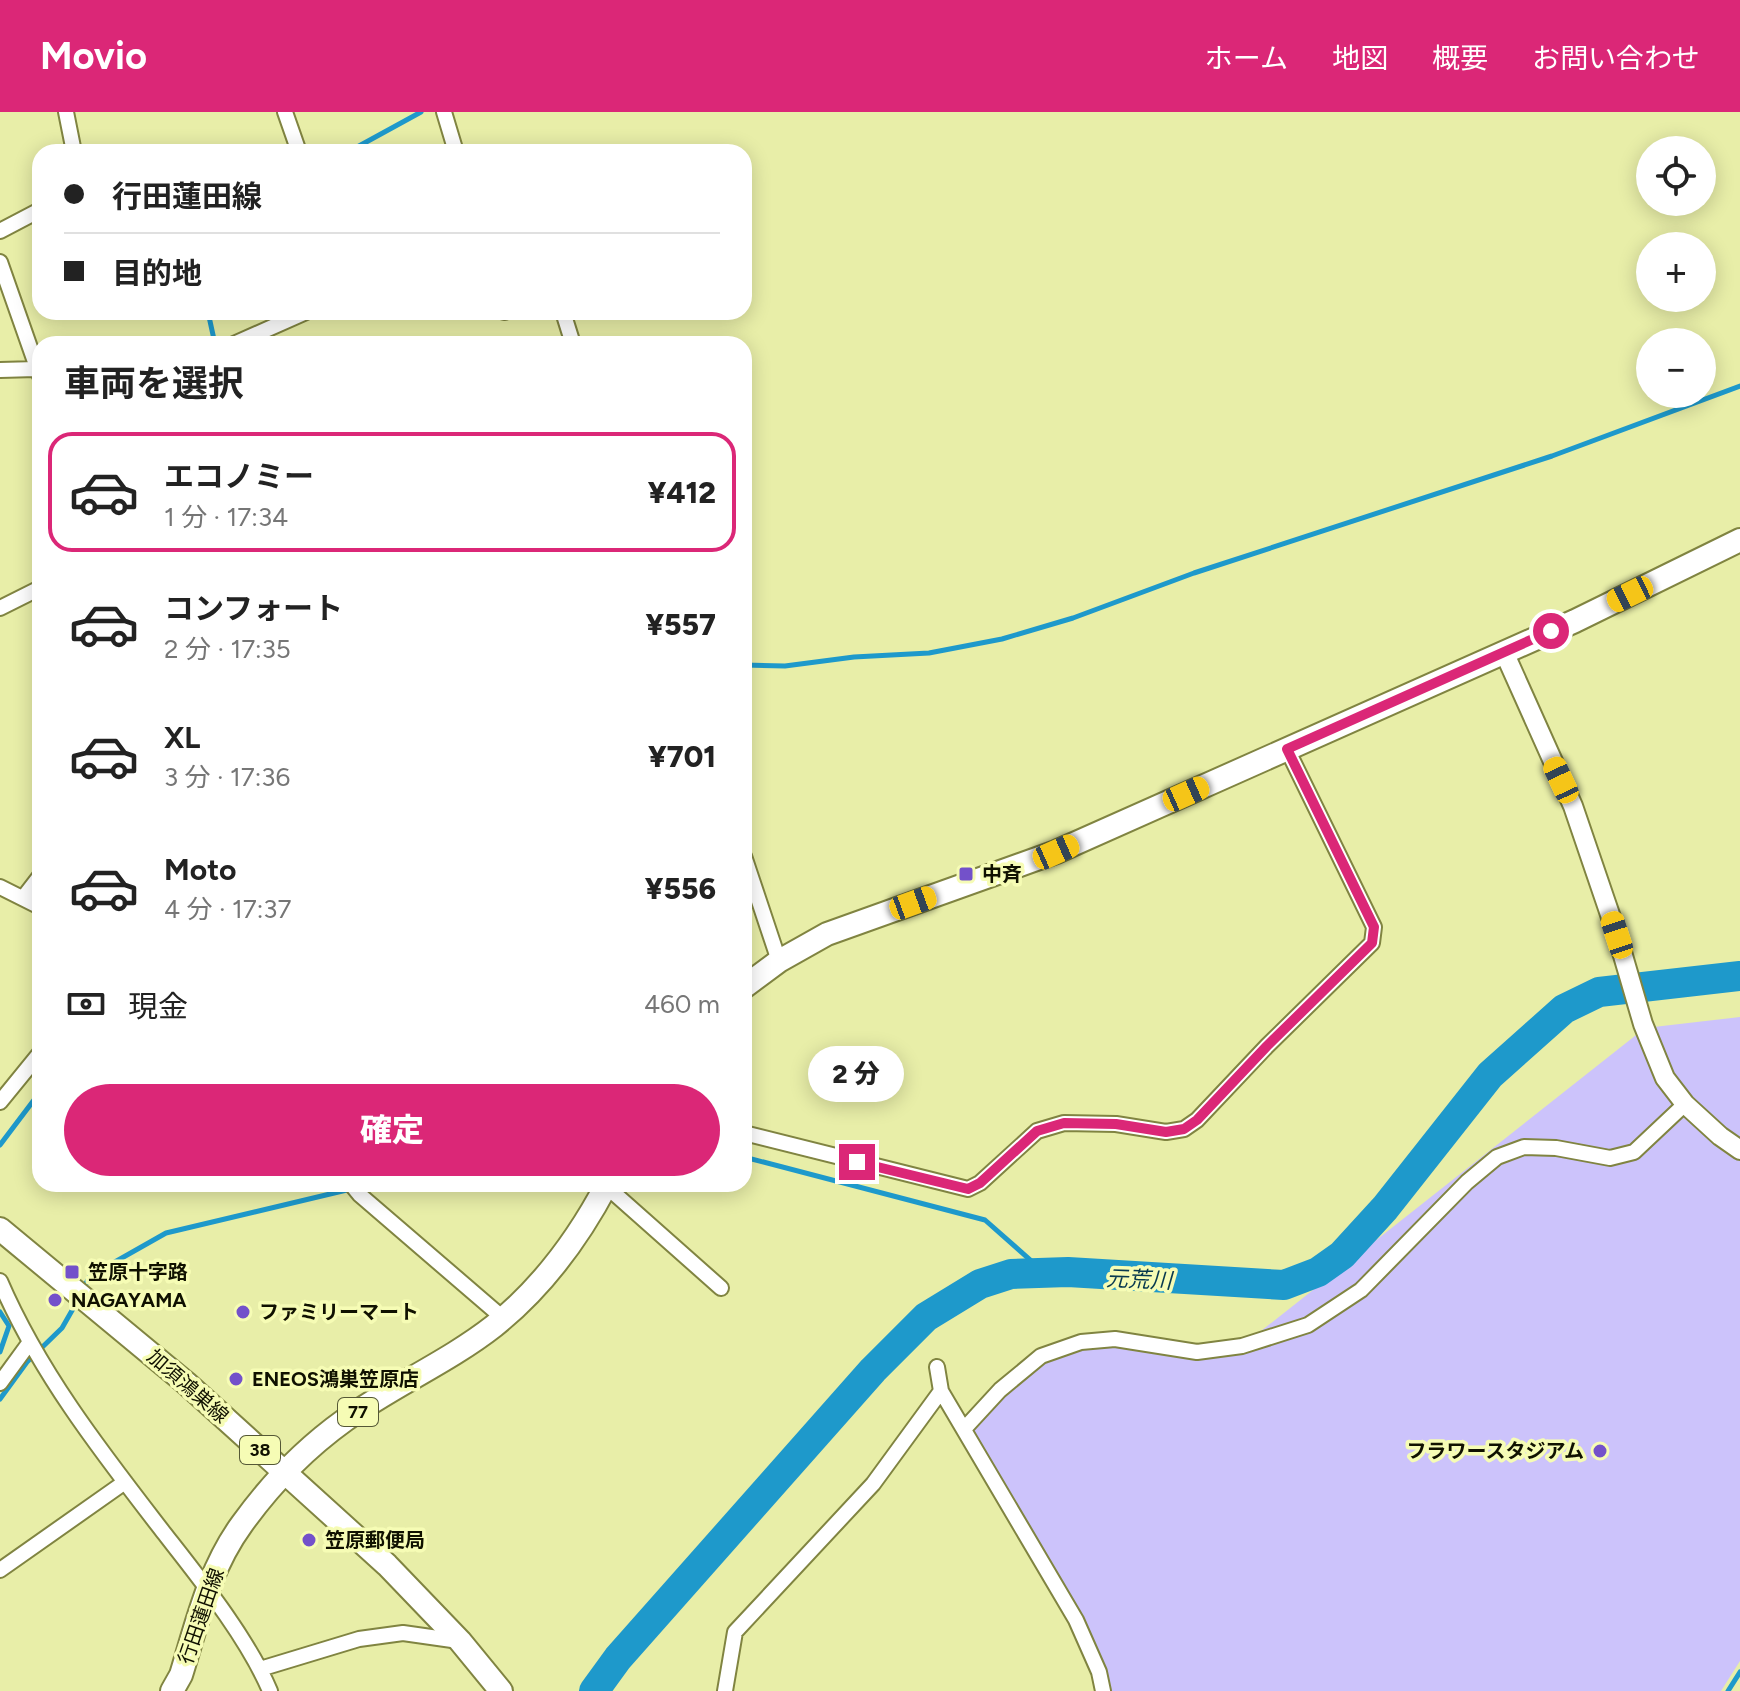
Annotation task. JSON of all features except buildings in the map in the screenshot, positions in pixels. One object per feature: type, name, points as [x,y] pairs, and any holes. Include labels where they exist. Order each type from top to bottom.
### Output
[{"type":"main road","points":[[752,981],[779,961],[827,934],[1056,852],[1504,652],[1740,540]]},
{"type":"main road","name":"行田蓮田線","points":[[172,1691],[181,1675],[207,1590],[228,1545],[243,1522],[315,1444],[346,1419],[503,1318],[531,1293],[567,1253],[602,1192]]},
{"type":"main road","name":"加須鴻巣線","points":[[0,1229],[132,1337],[387,1565],[460,1641],[501,1691]]},
{"type":"street","points":[[66,112],[72,144]]},
{"type":"street","points":[[285,112],[296,144]]},
{"type":"street","points":[[447,113],[454,144]]},
{"type":"street","points":[[0,231],[32,214]]},
{"type":"street","points":[[0,262],[32,354]]},
{"type":"street","points":[[252,336],[288,320]]},
{"type":"street","points":[[0,370],[32,373]]},
{"type":"street","points":[[0,608],[32,592]]},
{"type":"street","points":[[1504,652],[1573,806],[1619,941],[1643,1024],[1665,1078],[1685,1104],[1740,1150]]},
{"type":"street","points":[[752,1135],[968,1189],[980,1183],[1037,1131],[1064,1123],[1116,1124],[1166,1132],[1184,1129],[1197,1120],[1372,943],[1374,927],[1287,749]]},
{"type":"street","points":[[752,880],[779,961]]},
{"type":"street","points":[[23,898],[32,886]]},
{"type":"street","points":[[0,887],[32,903]]},
{"type":"street","points":[[0,1102],[32,1063]]},
{"type":"street","points":[[965,1428],[1000,1390],[1041,1356],[1081,1342],[1115,1339],[1197,1352],[1242,1346],[1308,1325],[1361,1290],[1467,1182],[1497,1157],[1524,1147],[1556,1148],[1610,1158],[1634,1152],[1685,1104]]},
{"type":"street","points":[[358,1192],[503,1318]]},
{"type":"street","points":[[614,1192],[721,1288]]},
{"type":"street","points":[[0,1281],[30,1342],[77,1416],[207,1590],[260,1669],[270,1691]]},
{"type":"street","points":[[0,1383],[30,1342]]},
{"type":"street","points":[[937,1367],[941,1391],[1076,1620],[1099,1672],[1103,1691]]},
{"type":"street","points":[[725,1691],[735,1632],[873,1484],[941,1391]]},
{"type":"street","points":[[0,1570],[125,1482]]},
{"type":"street","points":[[260,1669],[359,1639],[403,1633],[460,1641]]},
{"type":"shaded area","points":[[1740,1017],[1740,1661],[1721,1691],[1099,1691],[1076,1620],[965,1428],[1041,1356],[1081,1342],[1242,1346],[1645,1028]]},
{"type":"waterway","points":[[363,144],[421,112]]},
{"type":"waterway","points":[[210,320],[213,336]]},
{"type":"waterway","points":[[752,665],[785,666],[854,657],[929,653],[1002,639],[1073,618],[1194,573],[1552,456],[1740,386]]},
{"type":"waterway","name":"元荒川","points":[[594,1691],[618,1658],[873,1370],[926,1317],[980,1284],[1011,1274],[1068,1272],[1284,1285],[1318,1272],[1342,1255],[1385,1208],[1490,1075],[1564,1009],[1599,992],[1740,976]]},
{"type":"waterway","points":[[0,1145],[32,1103]]},
{"type":"waterway","points":[[752,1159],[985,1220],[1045,1273]]},
{"type":"waterway","points":[[82,1291],[90,1276],[166,1233],[338,1192]]},
{"type":"waterway","points":[[0,1399],[27,1362],[62,1328],[78,1300]]},
{"type":"waterway","points":[[0,1312],[9,1326],[0,1352]]},
{"type":"waterway","points":[[1728,1691],[1740,1672]]},
{"type":"place","name":"中斉","points":[[966,874]]},
{"type":"place","name":"笠原十字路","points":[[72,1272]]},
{"type":"place","name":"NAGAYAMA","points":[[55,1300]]},
{"type":"place","name":"ファミリーマート","points":[[243,1312]]},
{"type":"place","name":"ENEOS鴻巣笠原店","points":[[236,1379]]},
{"type":"place","name":"フラワースタジアム","points":[[1600,1451]]},
{"type":"place","name":"笠原郵便局","points":[[309,1540]]},
{"type":"route","points":[[857,1162],[968,1189],[980,1183],[1008,1154],[1037,1131],[1064,1123],[1116,1124],[1166,1132],[1184,1129],[1197,1120],[1372,943],[1374,927],[1287,749],[1551,631]]}]
